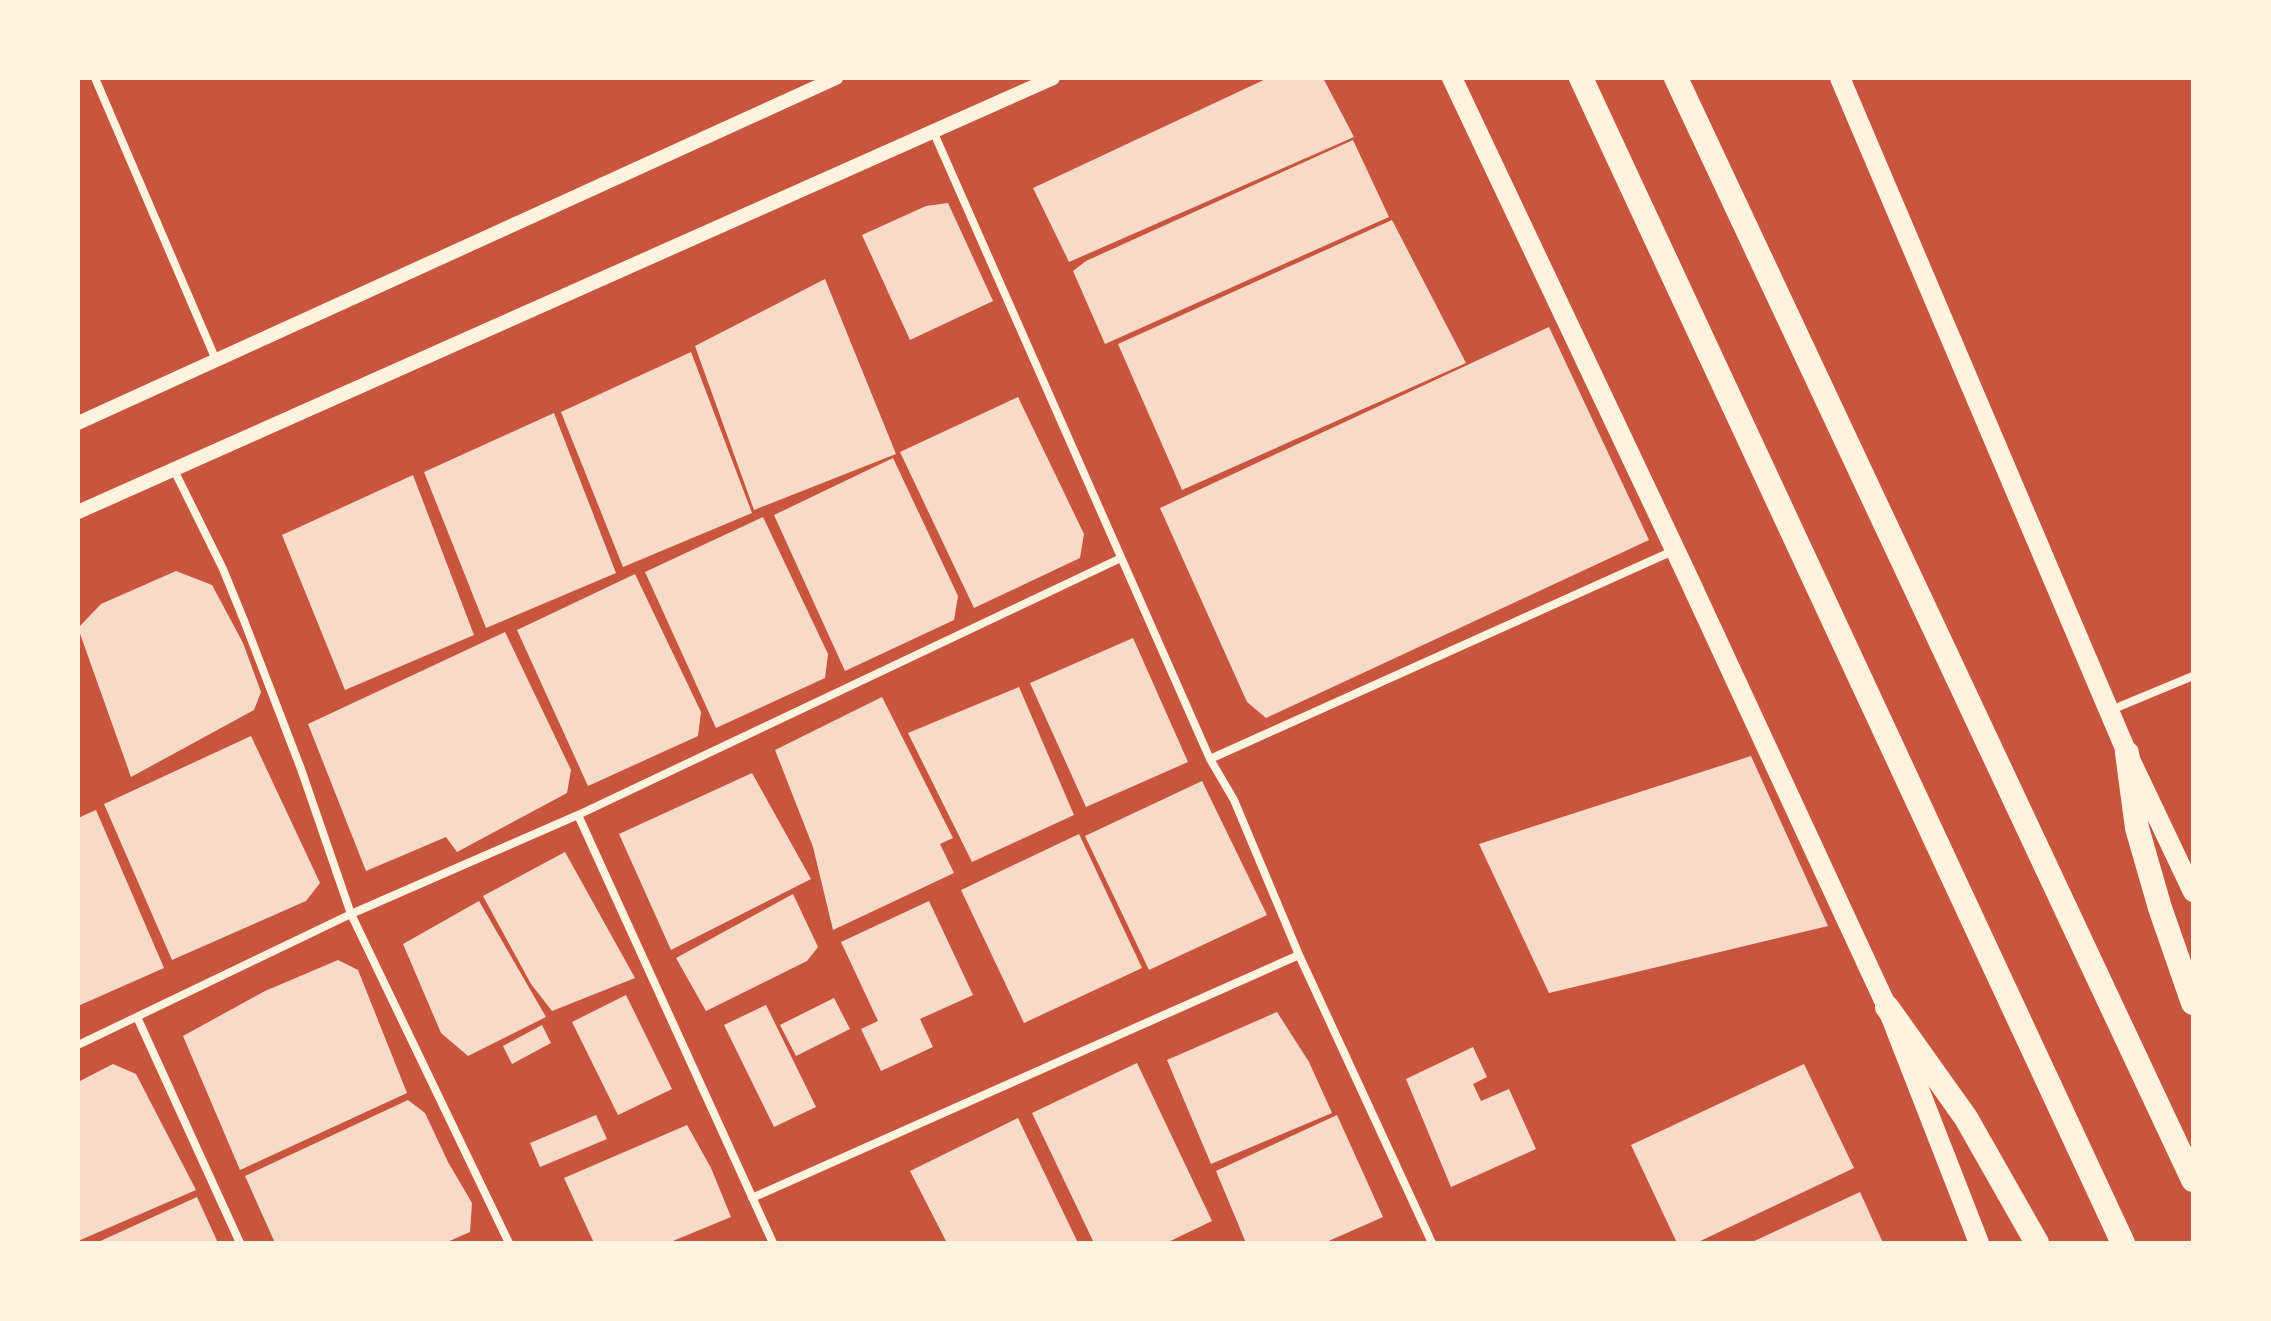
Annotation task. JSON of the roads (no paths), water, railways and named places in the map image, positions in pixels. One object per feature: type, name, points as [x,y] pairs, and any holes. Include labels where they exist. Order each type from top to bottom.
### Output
[{"type":"highway","points":[[1581,78],[2123,1243]]},
{"type":"highway","points":[[1676,78],[2193,1180]]},
{"type":"highway","points":[[2127,753],[2137,828],[2160,908],[2193,1003]]},
{"type":"highway","points":[[1887,1007],[1966,1118],[2037,1243]]},
{"type":"main road","points":[[1840,78],[2127,753],[2193,892]]},
{"type":"main road","points":[[1451,80],[1675,550],[1887,1007],[1979,1243]]},
{"type":"street","points":[[95,78],[216,360]]},
{"type":"street","points":[[78,423],[836,78]]},
{"type":"street","points":[[78,512],[1053,78]]},
{"type":"street","points":[[933,131],[1210,759],[1234,800],[1299,955],[1432,1243]]},
{"type":"street","points":[[173,468],[223,569],[245,623],[301,769],[351,914],[509,1243]]},
{"type":"street","points":[[1210,759],[1675,550]]},
{"type":"street","points":[[78,1045],[351,914],[578,815],[1121,558]]},
{"type":"street","points":[[2111,710],[2193,676]]},
{"type":"street","points":[[578,815],[773,1243]]},
{"type":"street","points":[[752,1198],[1299,955]]},
{"type":"street","points":[[137,1017],[240,1243]]}]
